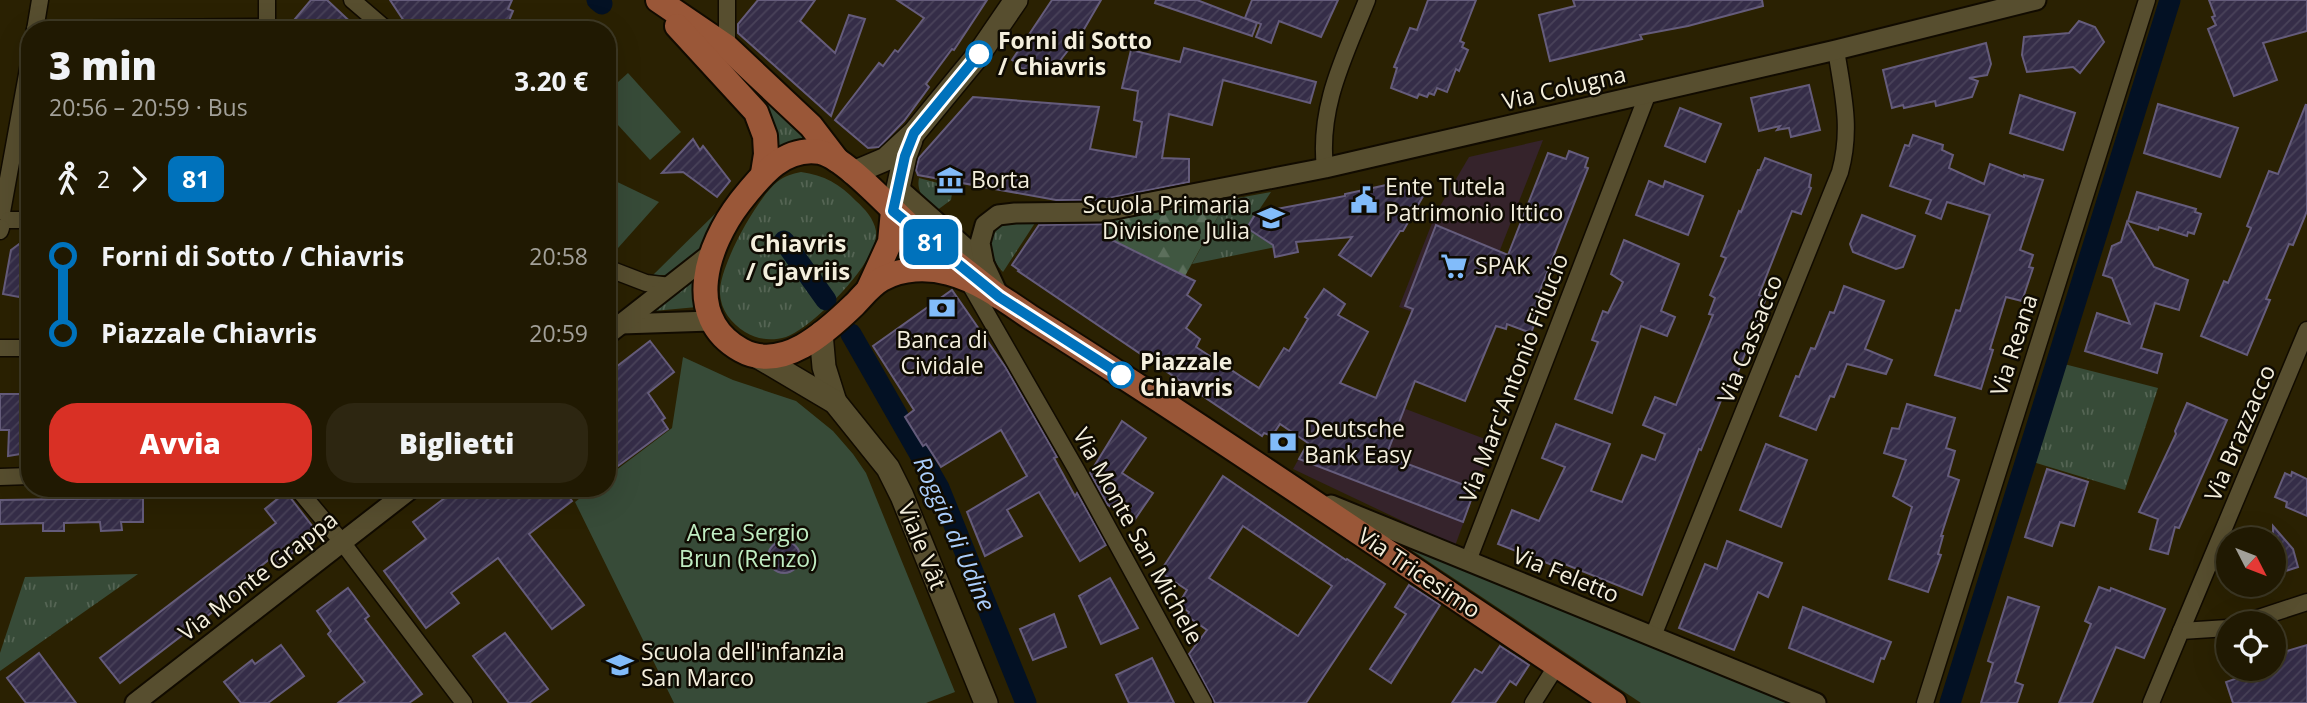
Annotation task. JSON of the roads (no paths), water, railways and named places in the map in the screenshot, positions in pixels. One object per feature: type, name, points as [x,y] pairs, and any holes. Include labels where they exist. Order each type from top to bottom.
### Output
[{"type":"main road","points":[[652,0],[811,126],[845,167]]},
{"type":"main road","points":[[658,0],[720,55],[752,106],[765,136],[763,173]]},
{"type":"main road","points":[[845,167],[886,159],[914,133],[967,69],[1016,0]]},
{"type":"main road","points":[[869,288],[890,242],[895,199],[905,156],[914,133]]},
{"type":"main road","points":[[999,297],[895,199],[822,153],[806,152],[778,161],[763,173],[735,209],[713,252],[704,293],[711,321],[731,343],[757,356],[782,355],[802,346],[821,333],[869,288],[886,277],[908,270],[943,272],[976,271],[999,297]]},
{"type":"main road","name":"Via Tricesimo","points":[[999,297],[1298,491],[1614,703]]},
{"type":"main road","name":"Viale Vât","points":[[821,333],[824,367],[835,402]]},
{"type":"main road","name":"Viale Vât","points":[[757,356],[835,402],[888,468],[902,496],[986,703]]},
{"type":"street","points":[[36,21],[40,0]]},
{"type":"street","points":[[267,0],[267,21]]},
{"type":"street","points":[[352,0],[376,21]]},
{"type":"street","points":[[720,55],[727,0]]},
{"type":"street","points":[[1325,168],[1323,132],[1329,97],[1367,0]]},
{"type":"street","name":"Via Colugna","points":[[976,271],[985,225],[998,215],[1100,212],[1325,168],[1836,50],[2036,0]]},
{"type":"street","name":"Via Reana","points":[[1925,703],[2147,0]]},
{"type":"street","name":"Via Cassacco","points":[[1653,636],[1840,173],[1846,152],[1848,127],[1836,50]]},
{"type":"street","name":"Via Marc'Antonio Fiducio","points":[[1468,561],[1648,93]]},
{"type":"street","points":[[21,111],[2,222],[21,221]]},
{"type":"street","points":[[895,199],[976,271]]},
{"type":"street","points":[[616,327],[713,252]]},
{"type":"street","points":[[616,271],[646,283],[670,286]]},
{"type":"street","name":"Via Monte San Michele","points":[[976,271],[1031,390],[1204,703]]},
{"type":"street","points":[[616,329],[711,321]]},
{"type":"street","name":"Via Brazzacco","points":[[2151,703],[2307,330]]},
{"type":"street","points":[[0,348],[21,348]]},
{"type":"street","points":[[0,477],[21,476]]},
{"type":"street","name":"Via Feletto","points":[[1298,491],[1816,703]]},
{"type":"street","points":[[305,497],[464,703]]},
{"type":"street","name":"Via Monte Grappa","points":[[135,703],[400,497]]},
{"type":"street","points":[[2280,611],[2307,602]]},
{"type":"street","points":[[2181,631],[2216,629]]},
{"type":"street","points":[[1533,703],[1557,665]]},
{"type":"waterway","name":"Roggia di Udine","points":[[597,0],[602,4]]},
{"type":"waterway","points":[[1950,703],[2170,0]]},
{"type":"waterway","name":"Roggia di Udine","points":[[784,241],[826,300]]},
{"type":"waterway","name":"Roggia di Udine","points":[[851,334],[939,488],[1026,703]]},
{"type":"place","name":"Forni di Sotto / Chiavris","points":[[979,54]]},
{"type":"place","name":"Borta","points":[[950,180]]},
{"type":"place","name":"Ente Tutela Patrimonio Ittico","points":[[1364,200]]},
{"type":"place","name":"Scuola Primaria Divisione Julia","points":[[1271,218]]},
{"type":"place","name":"SPAK","points":[[1454,266]]},
{"type":"place","name":"Banca di Cividale","points":[[942,308]]},
{"type":"place","name":"Piazzale Chiavris","points":[[1121,375]]},
{"type":"place","name":"Deutsche Bank Easy","points":[[1283,442]]},
{"type":"place","name":"Scuola dell'infanzia San Marco","points":[[620,665]]},
{"type":"district","name":"Chiavris / Cjavriis","points":[[798,258]]},
{"type":"park label","name":"Area Sergio Brun (Renzo)","points":[[748,546]]}]
